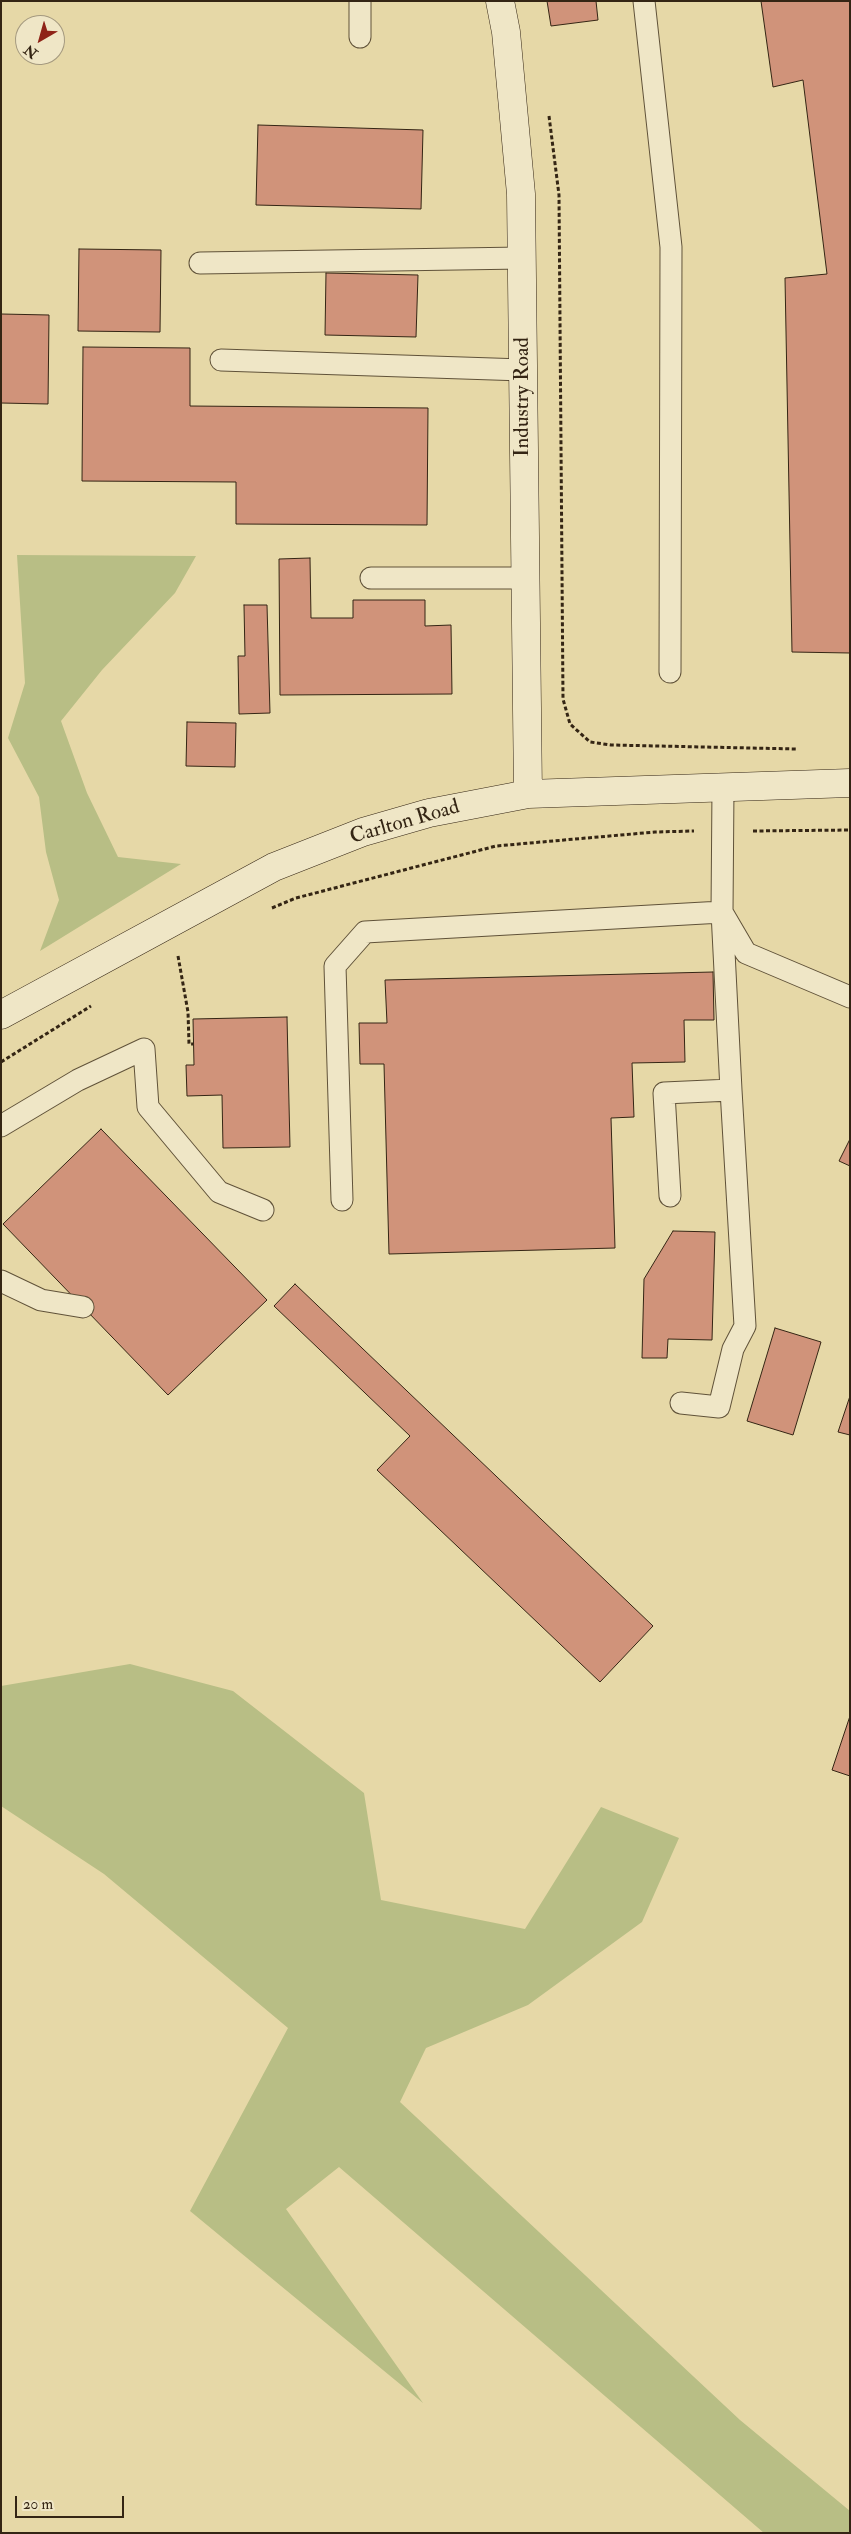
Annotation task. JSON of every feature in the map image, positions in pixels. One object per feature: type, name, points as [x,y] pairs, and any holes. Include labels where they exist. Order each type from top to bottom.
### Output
[{"type":"main road","name":"Industry Road","points":[[500,1],[506,32],[521,194],[528,794]]},
{"type":"main road","name":"Carlton Road","points":[[1,1015],[274,867],[363,832],[429,813],[528,794],[850,783]]},
{"type":"lane","points":[[360,1],[360,37]]},
{"type":"lane","points":[[644,1],[671,247],[670,672]]},
{"type":"lane","points":[[200,263],[522,258]]},
{"type":"lane","points":[[221,360],[523,370]]},
{"type":"lane","points":[[371,578],[524,578]]},
{"type":"lane","points":[[681,1403],[719,1407],[733,1349],[745,1326],[722,912],[723,788]]},
{"type":"lane","points":[[722,912],[746,953],[850,997]]},
{"type":"lane","points":[[342,1200],[335,966],[365,932],[722,912]]},
{"type":"lane","points":[[1,1126],[78,1080],[144,1049],[148,1107],[219,1192],[263,1210]]},
{"type":"lane","points":[[670,1196],[664,1093],[731,1090]]},
{"type":"lane","points":[[1,1281],[41,1300],[83,1307]]},
{"type":"path","points":[[548,108],[559,195],[563,699],[570,724],[590,742],[611,745],[800,750]]},
{"type":"path","points":[[271,909],[296,898],[496,846],[655,832],[850,830]]},
{"type":"path","points":[[169,959],[177,954],[188,1012],[189,1044],[193,1044]]},
{"type":"path","points":[[1,1062],[94,1005]]},
{"type":"green space","points":[[17,555],[196,556],[175,593],[102,670],[61,721],[87,793],[118,857],[181,864],[40,951],[59,900],[46,852],[39,797],[8,738],[25,683]]},
{"type":"green space","points":[[130,1664],[233,1691],[364,1793],[381,1900],[525,1929],[601,1807],[679,1838],[642,1922],[528,2005],[426,2048],[400,2102],[740,2420],[850,2511],[850,2533],[764,2533],[339,2167],[286,2209],[423,2403],[190,2211],[288,2028],[104,1874],[1,1806],[1,1686]]},
{"type":"building","points":[[547,1],[596,1],[598,20],[551,26]]},
{"type":"building","points":[[761,1],[850,1],[850,653],[792,652],[785,278],[827,274],[803,80],[773,87]]},
{"type":"building","points":[[258,125],[423,130],[421,209],[256,205]]},
{"type":"building","points":[[79,249],[161,250],[160,332],[78,331]]},
{"type":"building","points":[[326,273],[418,275],[416,337],[325,335]]},
{"type":"building","points":[[1,314],[49,315],[48,404],[1,403]]},
{"type":"building","points":[[83,347],[190,348],[190,406],[428,408],[427,525],[236,524],[236,482],[82,481]]},
{"type":"building","points":[[310,558],[311,618],[353,618],[353,600],[425,600],[425,626],[451,625],[452,694],[280,695],[279,559]]},
{"type":"building","points":[[244,605],[267,605],[270,713],[239,714],[238,656],[245,656]]},
{"type":"building","points":[[187,722],[236,723],[235,767],[186,766]]},
{"type":"building","points":[[713,972],[714,1020],[684,1020],[685,1062],[632,1063],[634,1117],[611,1118],[615,1248],[389,1254],[384,1064],[360,1064],[359,1023],[387,1023],[385,980]]},
{"type":"building","points":[[287,1017],[290,1147],[223,1148],[222,1095],[187,1096],[186,1065],[194,1065],[193,1019]]},
{"type":"building","points":[[101,1129],[267,1300],[168,1395],[3,1224]]},
{"type":"building","points":[[850,1139],[850,1166],[839,1161]]},
{"type":"building","points":[[673,1231],[715,1232],[712,1340],[668,1339],[667,1358],[642,1358],[644,1279]]},
{"type":"building","points":[[295,1284],[653,1626],[600,1682],[377,1470],[410,1436],[274,1306]]},
{"type":"building","points":[[775,1328],[821,1342],[793,1435],[747,1421]]},
{"type":"building","points":[[850,1396],[850,1435],[838,1432]]},
{"type":"building","points":[[850,1716],[850,1776],[832,1770]]}]
